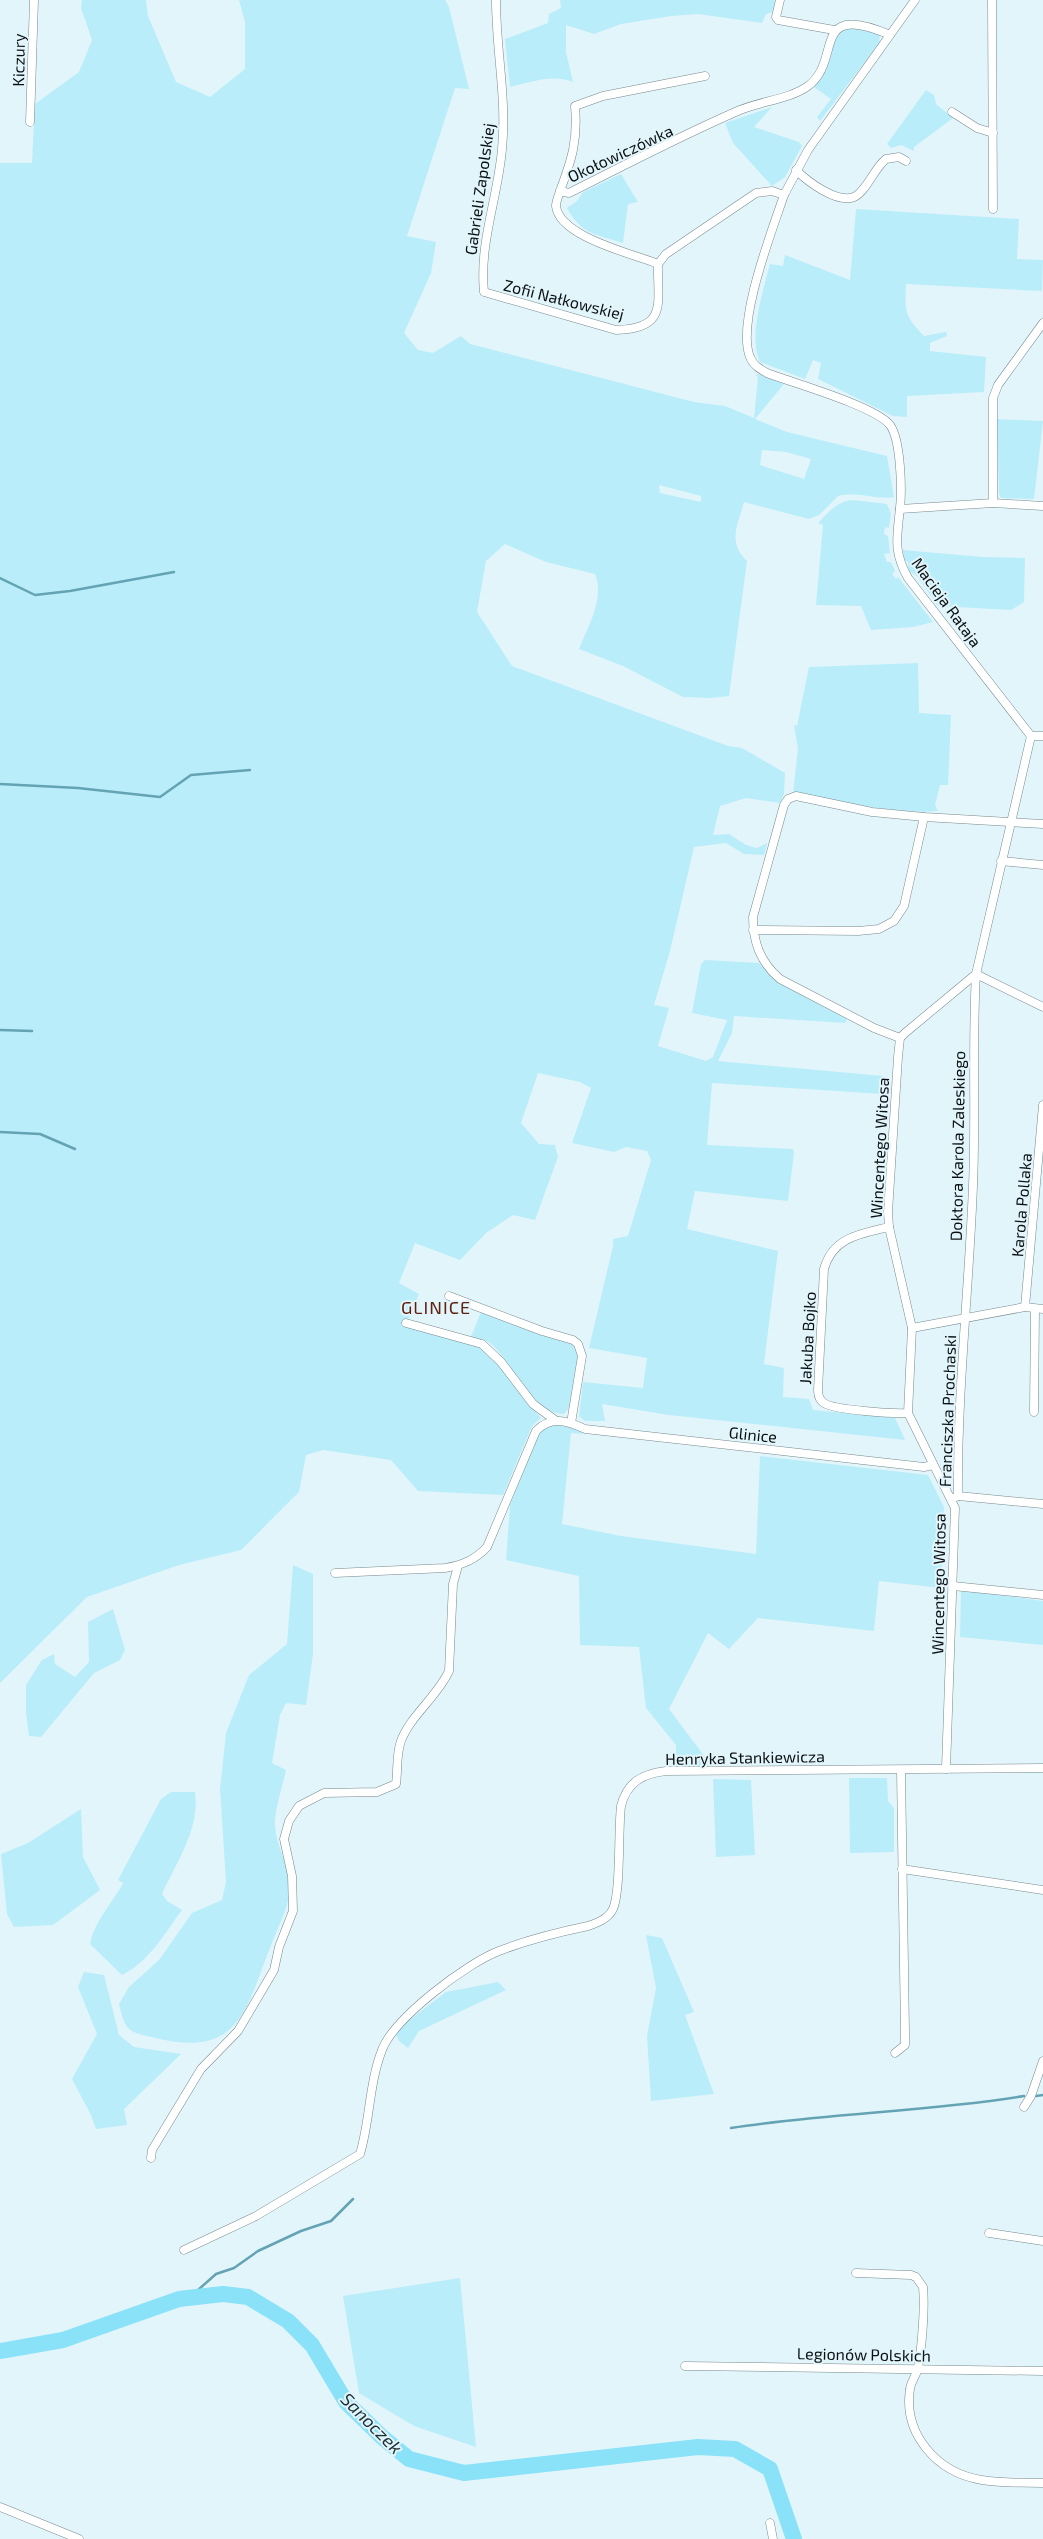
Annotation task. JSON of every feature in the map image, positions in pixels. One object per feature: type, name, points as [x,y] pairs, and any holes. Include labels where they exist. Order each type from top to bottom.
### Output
[{"type":"street","name":"Kiczury","points":[[30,122],[34,0]]},
{"type":"street","name":"Gabrieli Zapolskiej","points":[[484,292],[482,267],[497,187],[504,121],[496,0]]},
{"type":"street","points":[[780,0],[776,17],[778,20],[834,30],[842,24],[857,23],[872,26],[890,35]]},
{"type":"street","points":[[560,190],[556,206],[560,216],[570,227],[595,241],[658,264],[666,254],[756,193],[772,191],[784,195],[808,150],[914,0]]},
{"type":"street","points":[[992,0],[993,209]]},
{"type":"street","name":"Okołowiczówka","points":[[704,76],[603,96],[575,106],[577,139],[573,158],[560,190],[568,193],[741,110],[803,89],[818,75],[834,30]]},
{"type":"street","points":[[952,112],[977,128],[993,133]]},
{"type":"street","points":[[796,170],[818,189],[846,198],[854,197],[886,158],[899,157],[906,162]]},
{"type":"street","name":"Macieja Rataja","points":[[784,195],[760,270],[751,306],[748,348],[755,364],[767,373],[831,395],[876,415],[890,426],[897,442],[900,509],[896,543],[900,564],[908,578],[1031,736]]},
{"type":"street","name":"Zofii Nałkowskiej","points":[[484,292],[616,330],[630,330],[645,323],[656,314],[660,291],[658,264]]},
{"type":"street","points":[[992,503],[993,398],[998,385],[1043,323]]},
{"type":"street","points":[[900,509],[992,503],[1043,506]]},
{"type":"street","points":[[1043,736],[1031,736],[1010,821],[976,974],[900,1038],[874,1028],[780,979],[762,958],[753,932],[753,917],[784,805],[788,799],[804,797],[872,812],[924,817],[1010,821],[1043,824]]},
{"type":"street","points":[[753,932],[858,931],[879,929],[894,921],[904,906],[924,817]]},
{"type":"street","points":[[1001,861],[1043,865]]},
{"type":"street","points":[[976,974],[1043,1007]]},
{"type":"street","name":"Doktora Karola Zaleskiego","points":[[964,1318],[974,1184],[972,1030],[976,974]]},
{"type":"street","name":"Wincentego Witosa","points":[[900,1038],[890,1150],[889,1227],[912,1328],[908,1413],[933,1465],[955,1498],[946,1769]]},
{"type":"street","name":"Karola Pollaka","points":[[1025,1307],[1043,1106]]},
{"type":"street","name":"Jakuba Bojko","points":[[889,1227],[848,1238],[833,1249],[827,1258],[824,1269],[818,1397],[827,1405],[894,1414],[908,1413]]},
{"type":"street","points":[[449,1296],[533,1328],[573,1340],[578,1344],[582,1356],[571,1423]]},
{"type":"street","points":[[912,1328],[1025,1307],[1039,1309],[1034,1412]]},
{"type":"street","name":"Franciszka Prochaski","points":[[955,1498],[964,1318]]},
{"type":"street","points":[[406,1323],[482,1344],[500,1362],[533,1404],[555,1420]]},
{"type":"street","points":[[335,1573],[458,1566],[476,1557],[487,1547],[536,1431],[547,1422],[555,1420]]},
{"type":"street","name":"Glinice","points":[[555,1420],[571,1423],[585,1429],[924,1467],[933,1465]]},
{"type":"street","points":[[955,1498],[1043,1504]]},
{"type":"street","points":[[151,2158],[152,2150],[201,2069],[238,2031],[274,1970],[279,1947],[292,1911],[292,1876],[284,1838],[289,1821],[300,1806],[324,1793],[377,1792],[396,1784],[401,1740],[414,1719],[438,1691],[449,1671],[453,1584],[458,1566]]},
{"type":"street","points":[[953,1586],[1043,1596]]},
{"type":"street","name":"Henryka Stankiewicza","points":[[184,2250],[256,2216],[360,2154],[377,2069],[385,2043],[401,2021],[450,1981],[500,1950],[588,1926],[601,1921],[608,1915],[616,1900],[621,1806],[624,1794],[639,1778],[651,1773],[666,1771],[901,1771],[1043,1768]]},
{"type":"street","points":[[896,2053],[905,2045],[901,1771]]},
{"type":"street","points":[[902,1869],[1043,1890]]},
{"type":"street","points":[[1024,2108],[1031,2096],[1043,2061]]},
{"type":"street","points":[[989,2234],[1043,2241]]},
{"type":"street","points":[[856,2273],[904,2274],[911,2275],[920,2281],[923,2294],[918,2368],[910,2387],[911,2419],[914,2432],[928,2451],[945,2464],[972,2478],[1011,2483],[1043,2484]]},
{"type":"street","name":"Legionów Polskich","points":[[686,2366],[1043,2371]]},
{"type":"street","points":[[0,2507],[79,2539]]},
{"type":"street","points":[[770,2523],[773,2539]]},
{"type":"shaded area","points":[[82,0],[146,0],[148,16],[176,82],[210,97],[245,69],[245,22],[239,0],[445,0],[449,7],[469,89],[455,88],[407,236],[436,242],[431,273],[404,333],[418,350],[433,353],[461,336],[470,344],[694,402],[725,406],[754,418],[758,377],[756,375],[758,374],[784,384],[755,419],[787,432],[887,456],[894,497],[887,498],[853,494],[838,496],[819,515],[809,519],[744,502],[737,526],[736,540],[737,547],[747,561],[729,696],[711,698],[683,697],[623,666],[579,649],[597,603],[598,583],[595,574],[546,562],[505,544],[486,561],[477,612],[512,666],[728,746],[742,748],[785,773],[784,794],[780,803],[746,798],[720,806],[713,835],[729,834],[746,845],[757,848],[767,843],[764,855],[744,854],[726,843],[694,847],[670,951],[654,1005],[669,1008],[658,1046],[706,1061],[713,1057],[727,1020],[692,1013],[701,964],[705,960],[759,963],[778,982],[847,1019],[845,1023],[734,1016],[732,1033],[718,1061],[883,1076],[883,1094],[712,1083],[707,1145],[793,1149],[788,1201],[695,1191],[687,1229],[778,1251],[764,1364],[784,1368],[783,1397],[809,1399],[813,1410],[895,1418],[905,1440],[669,1415],[602,1404],[605,1421],[585,1421],[579,1416],[583,1382],[643,1388],[647,1358],[589,1348],[613,1246],[613,1239],[628,1236],[651,1160],[647,1151],[626,1147],[614,1152],[572,1143],[591,1088],[580,1082],[538,1073],[521,1123],[539,1144],[555,1145],[558,1157],[535,1220],[513,1215],[486,1233],[460,1260],[415,1243],[399,1283],[419,1294],[408,1320],[457,1337],[480,1348],[505,1373],[541,1418],[532,1426],[503,1495],[418,1491],[391,1460],[323,1450],[306,1455],[299,1492],[241,1550],[179,1565],[87,1597],[0,1683],[0,163],[32,163],[35,104],[79,72],[92,40],[81,8]],"holes":[[[762,450],[786,452],[811,459],[804,479],[760,465]],[[659,485],[701,496],[701,502],[660,493]]]},
{"type":"shaded area","points":[[560,0],[775,1],[773,12],[766,14],[762,23],[698,14],[621,24],[594,34],[566,25],[566,52],[573,82],[549,79],[510,87],[505,39],[548,23],[549,14],[561,8]]},
{"type":"shaded area","points":[[848,27],[861,27],[879,35],[880,42],[820,121],[817,117],[831,99],[814,87],[837,33]]},
{"type":"shaded area","points":[[926,90],[934,95],[936,104],[953,118],[914,147],[914,151],[901,145],[891,148],[887,144]]},
{"type":"shaded area","points":[[772,107],[754,127],[799,142],[802,146],[785,177],[772,186],[733,143],[725,123]]},
{"type":"shaded area","points":[[621,174],[638,202],[628,204],[623,243],[584,229],[578,224],[567,208],[577,201],[583,192]]},
{"type":"shaded area","points":[[856,209],[1019,219],[1017,259],[1043,260],[1042,291],[906,284],[907,313],[917,329],[924,336],[946,332],[947,336],[930,343],[930,351],[986,357],[984,392],[907,396],[907,417],[893,416],[818,379],[821,363],[813,360],[805,379],[760,362],[757,352],[756,327],[770,264],[783,266],[785,255],[850,280]]},
{"type":"shaded area","points":[[997,419],[1043,421],[1034,499],[1001,498],[999,494]]},
{"type":"shaded area","points":[[853,500],[887,504],[891,514],[889,528],[885,527],[884,534],[888,536],[890,553],[884,554],[887,562],[891,562],[895,571],[892,574],[896,579],[898,577],[933,622],[913,627],[871,630],[861,606],[816,605],[823,525],[818,523],[842,502]]},
{"type":"shaded area","points":[[903,550],[983,557],[1025,558],[1024,602],[1011,610],[938,606],[917,576],[909,571],[908,562],[904,560]]},
{"type":"shaded area","points":[[918,663],[919,713],[951,715],[948,785],[940,785],[935,805],[938,811],[921,812],[884,809],[793,793],[798,749],[794,725],[797,726],[809,667]]},
{"type":"shaded area","points":[[481,1312],[573,1345],[578,1357],[569,1408],[564,1414],[552,1412],[542,1406],[532,1397],[507,1362],[490,1343],[471,1337]]},
{"type":"shaded area","points":[[550,1422],[573,1426],[583,1434],[571,1433],[562,1524],[621,1536],[756,1554],[760,1456],[928,1475],[944,1507],[941,1588],[879,1581],[874,1631],[758,1618],[729,1649],[708,1633],[669,1709],[711,1765],[690,1767],[676,1756],[676,1745],[646,1708],[639,1647],[580,1645],[579,1576],[506,1560],[510,1505],[538,1436]]},
{"type":"shaded area","points":[[293,1565],[313,1574],[313,1654],[306,1705],[286,1703],[280,1715],[272,1763],[286,1770],[277,1806],[275,1826],[290,1885],[286,1908],[247,2005],[238,2021],[225,2033],[209,2040],[188,2043],[136,2033],[127,2027],[124,2022],[119,2004],[129,1987],[159,1960],[192,1913],[222,1900],[226,1882],[220,1789],[226,1733],[249,1675],[287,1644]]},
{"type":"shaded area","points":[[965,1590],[1043,1601],[1043,1645],[960,1637],[961,1592]]},
{"type":"shaded area","points":[[113,1609],[125,1650],[120,1660],[94,1673],[41,1737],[29,1736],[26,1713],[26,1685],[42,1660],[54,1654],[55,1664],[75,1677],[89,1662],[88,1622]]},
{"type":"shaded area","points":[[849,1778],[887,1778],[888,1801],[894,1808],[894,1852],[850,1853]]},
{"type":"shaded area","points":[[713,1779],[751,1780],[755,1855],[716,1857]]},
{"type":"shaded area","points":[[171,1792],[195,1792],[196,1806],[191,1832],[162,1894],[167,1901],[182,1910],[149,1955],[122,1975],[90,1944],[92,1935],[119,1891],[123,1883],[118,1880],[161,1799]]},
{"type":"shaded area","points":[[81,1809],[83,1857],[100,1890],[53,1925],[14,1927],[7,1914],[1,1854],[28,1843]]},
{"type":"shaded area","points":[[646,1935],[662,1938],[694,2012],[685,2015],[714,2094],[651,2101],[647,2036],[656,1988]]},
{"type":"shaded area","points":[[84,1972],[104,1975],[119,2035],[134,2047],[181,2054],[124,2109],[127,2125],[96,2129],[91,2115],[72,2079],[97,2034],[78,1987]]},
{"type":"shaded area","points":[[498,1982],[506,1990],[419,2031],[408,2048],[399,2041],[396,2035],[400,2027],[446,1992]]},
{"type":"shaded area","points":[[460,2278],[476,2447],[414,2426],[359,2393],[343,2296]]},
{"type":"waterway","points":[[0,578],[35,595],[70,591],[174,572]]},
{"type":"waterway","points":[[0,784],[78,788],[160,797],[191,775],[250,770]]},
{"type":"waterway","points":[[0,1030],[32,1031]]},
{"type":"waterway","points":[[0,1132],[40,1134],[75,1149]]},
{"type":"waterway","points":[[1036,2096],[1043,2095]]},
{"type":"waterway","points":[[731,2128],[804,2119],[951,2106],[1024,2096]]},
{"type":"waterway","points":[[196,2297],[198,2290],[216,2274],[234,2268],[258,2251],[301,2231],[331,2221],[353,2199]]},
{"type":"waterway","name":"Sanoczek","points":[[0,2351],[63,2340],[179,2299],[223,2294],[248,2297],[288,2321],[312,2345],[346,2402],[382,2437],[409,2459],[464,2473],[698,2447],[735,2449],[770,2469],[794,2539]]},
{"type":"district","name":"GLINICE","points":[[436,1307]]}]
